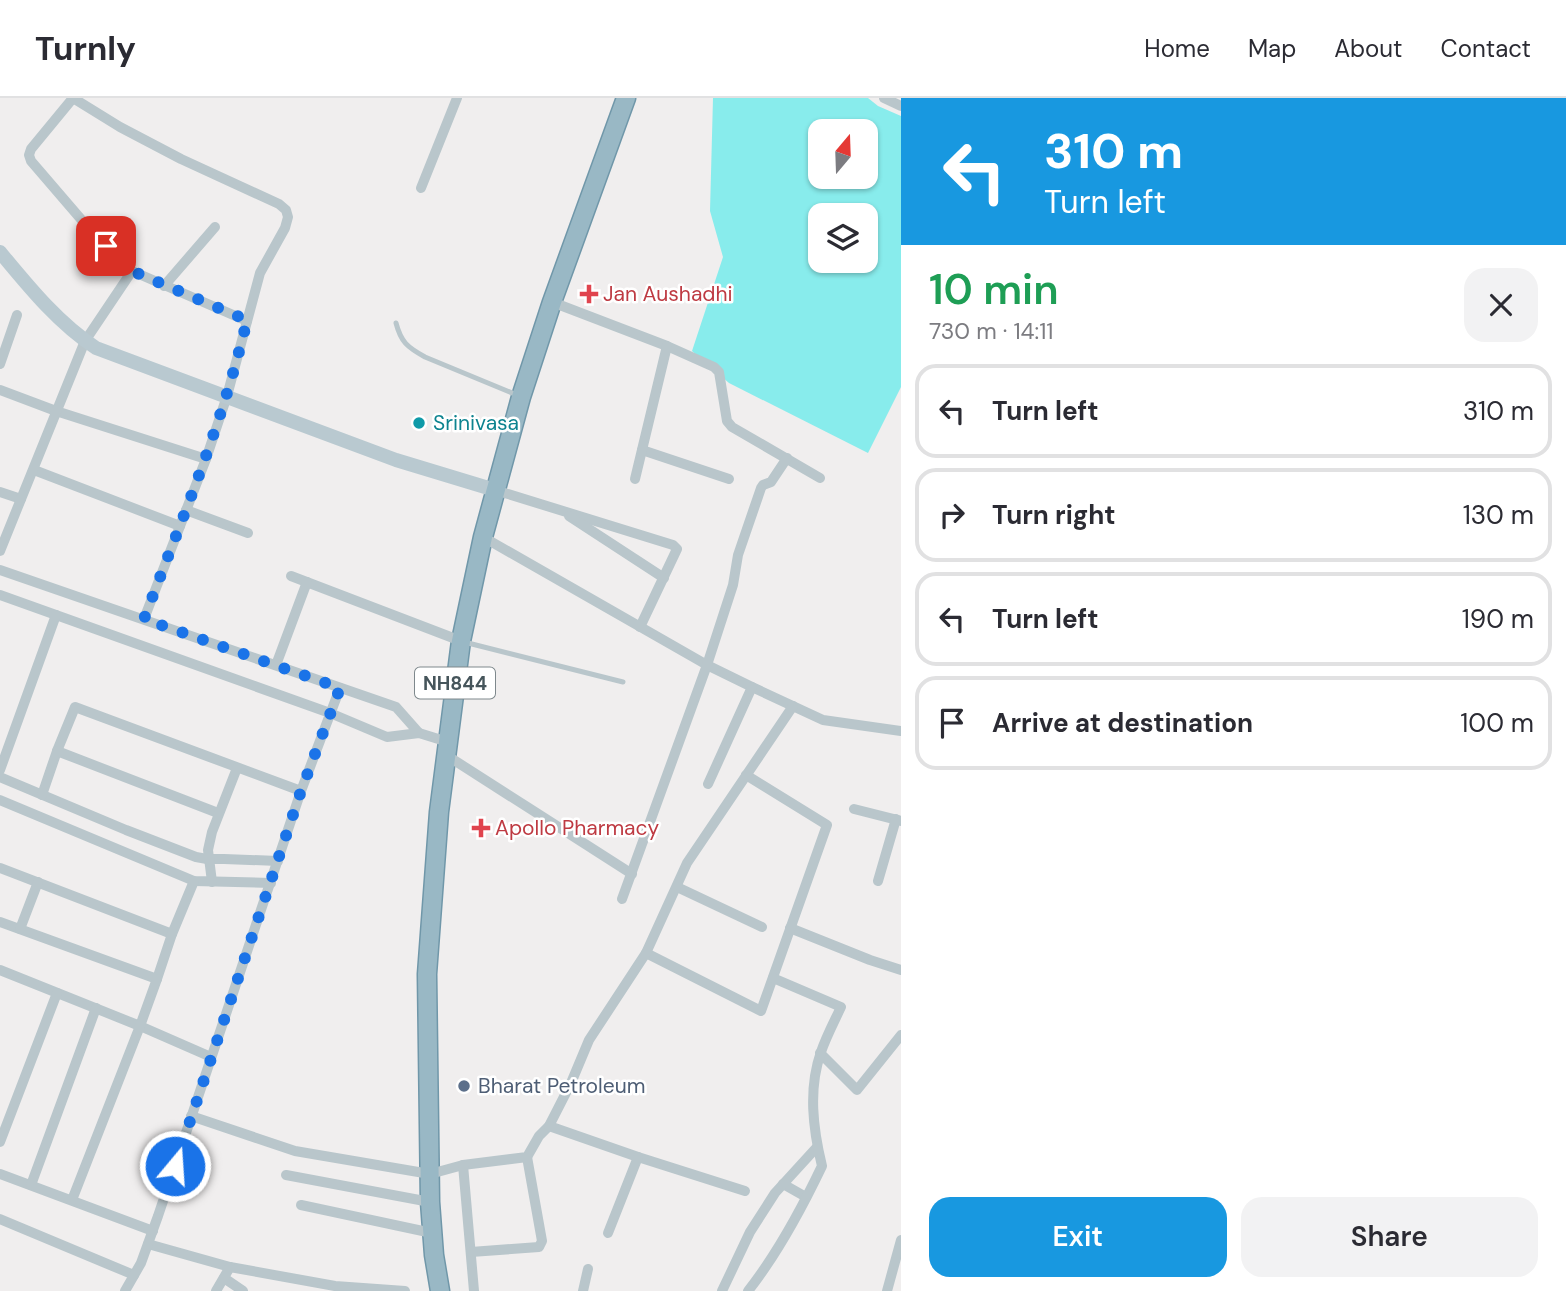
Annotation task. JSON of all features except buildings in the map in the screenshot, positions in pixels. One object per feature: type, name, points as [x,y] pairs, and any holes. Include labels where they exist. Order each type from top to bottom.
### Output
[{"type":"highway","name":"NH844","points":[[440,1291],[430,1202],[427,974],[439,812],[461,641],[483,537],[522,397],[552,302],[626,98]]},
{"type":"main road","points":[[0,252],[42,302],[96,348],[396,460],[495,490]]},
{"type":"street","points":[[144,619],[206,459],[227,396],[260,273],[285,228],[288,217],[286,210],[279,204],[120,127],[73,98],[31,149],[31,161],[92,232],[132,271],[247,320]]},
{"type":"street","points":[[421,188],[457,98]]},
{"type":"street","points":[[884,98],[901,106]]},
{"type":"street","points":[[164,286],[215,227]]},
{"type":"street","points":[[0,551],[85,341],[132,271]]},
{"type":"street","points":[[552,302],[714,367],[719,372],[727,421],[820,478]]},
{"type":"street","points":[[0,364],[17,315]]},
{"type":"street","points":[[635,479],[667,346]]},
{"type":"street","points":[[0,390],[56,411],[206,459]]},
{"type":"street","points":[[642,450],[729,479]]},
{"type":"street","points":[[622,900],[707,665],[733,585],[737,555],[761,488],[771,482],[787,458]]},
{"type":"street","points":[[34,470],[180,526]]},
{"type":"street","points":[[495,490],[673,545],[677,549],[676,555],[640,627]]},
{"type":"street","points":[[0,492],[21,499]]},
{"type":"street","points":[[558,509],[664,578]]},
{"type":"street","points":[[186,510],[248,533]]},
{"type":"street","points":[[483,537],[707,665],[823,720],[901,730]]},
{"type":"street","points":[[0,570],[396,707],[419,733],[447,749],[632,874]]},
{"type":"street","points":[[291,576],[461,641]]},
{"type":"street","points":[[276,665],[307,582]]},
{"type":"street","points":[[0,595],[330,713],[387,737],[419,733]]},
{"type":"street","points":[[0,770],[56,615]]},
{"type":"street","points":[[708,785],[752,687]]},
{"type":"street","points":[[125,1291],[141,1263],[153,1231],[301,791],[340,688]]},
{"type":"street","points":[[471,1252],[541,1246],[527,1157],[549,1126],[589,1040],[646,953],[687,863],[793,706]]},
{"type":"street","points":[[42,794],[75,707],[301,791]]},
{"type":"street","points":[[57,751],[218,813]]},
{"type":"street","points":[[212,882],[208,850],[218,813],[237,768]]},
{"type":"street","points":[[646,953],[761,1011],[827,825],[746,775]]},
{"type":"street","points":[[0,777],[196,858],[278,861]]},
{"type":"street","points":[[0,800],[194,881],[271,883]]},
{"type":"street","points":[[854,809],[899,820],[878,881]]},
{"type":"street","points":[[178,874],[185,853]]},
{"type":"street","points":[[0,868],[172,934]]},
{"type":"street","points":[[72,1200],[194,881]]},
{"type":"street","points":[[20,929],[38,883]]},
{"type":"street","points":[[677,887],[762,927]]},
{"type":"street","points":[[0,922],[157,979]]},
{"type":"street","points":[[790,928],[901,970]]},
{"type":"street","points":[[0,970],[211,1057]]},
{"type":"street","points":[[748,1291],[763,1272],[822,1166],[815,1138],[813,1104],[820,1053],[841,1007],[773,978]]},
{"type":"street","points":[[0,1142],[57,993]]},
{"type":"street","points":[[31,1185],[96,1008]]},
{"type":"street","points":[[820,1053],[857,1090],[901,1035]]},
{"type":"street","points":[[191,1116],[295,1152],[430,1174],[463,1165],[527,1157]]},
{"type":"street","points":[[549,1126],[745,1191]]},
{"type":"street","points":[[722,1291],[750,1233],[775,1193],[817,1147]]},
{"type":"street","points":[[608,1233],[638,1157]]},
{"type":"street","points":[[463,1165],[474,1291]]},
{"type":"street","points":[[0,1174],[153,1231]]},
{"type":"street","points":[[286,1175],[430,1202]]},
{"type":"street","points":[[783,1184],[806,1197]]},
{"type":"street","points":[[302,1205],[432,1233]]},
{"type":"street","points":[[0,1219],[134,1275]]},
{"type":"street","points":[[887,1291],[897,1276],[901,1240]]},
{"type":"street","points":[[148,1244],[230,1267],[335,1286],[405,1291]]},
{"type":"street","points":[[216,1291],[230,1267]]},
{"type":"street","points":[[583,1291],[588,1269]]},
{"type":"street","points":[[224,1278],[243,1291]]},
{"type":"lane","points":[[396,323],[400,338],[425,357],[522,397]]},
{"type":"lane","points":[[461,641],[623,682]]},
{"type":"water","points":[[713,98],[868,98],[878,106],[901,116],[901,387],[868,453],[729,383],[692,351],[723,257],[710,211]]},
{"type":"place","name":"Jan Aushadhi","points":[[589,294]]},
{"type":"place","name":"Srinivasa","points":[[419,423]]},
{"type":"place","name":"Apollo Pharmacy","points":[[481,828]]},
{"type":"place","name":"Bharat Petroleum","points":[[464,1086]]},
{"type":"route","points":[[106,246],[132,271],[247,320],[227,396],[206,459],[144,619],[340,688],[301,791],[175,1166]]}]
